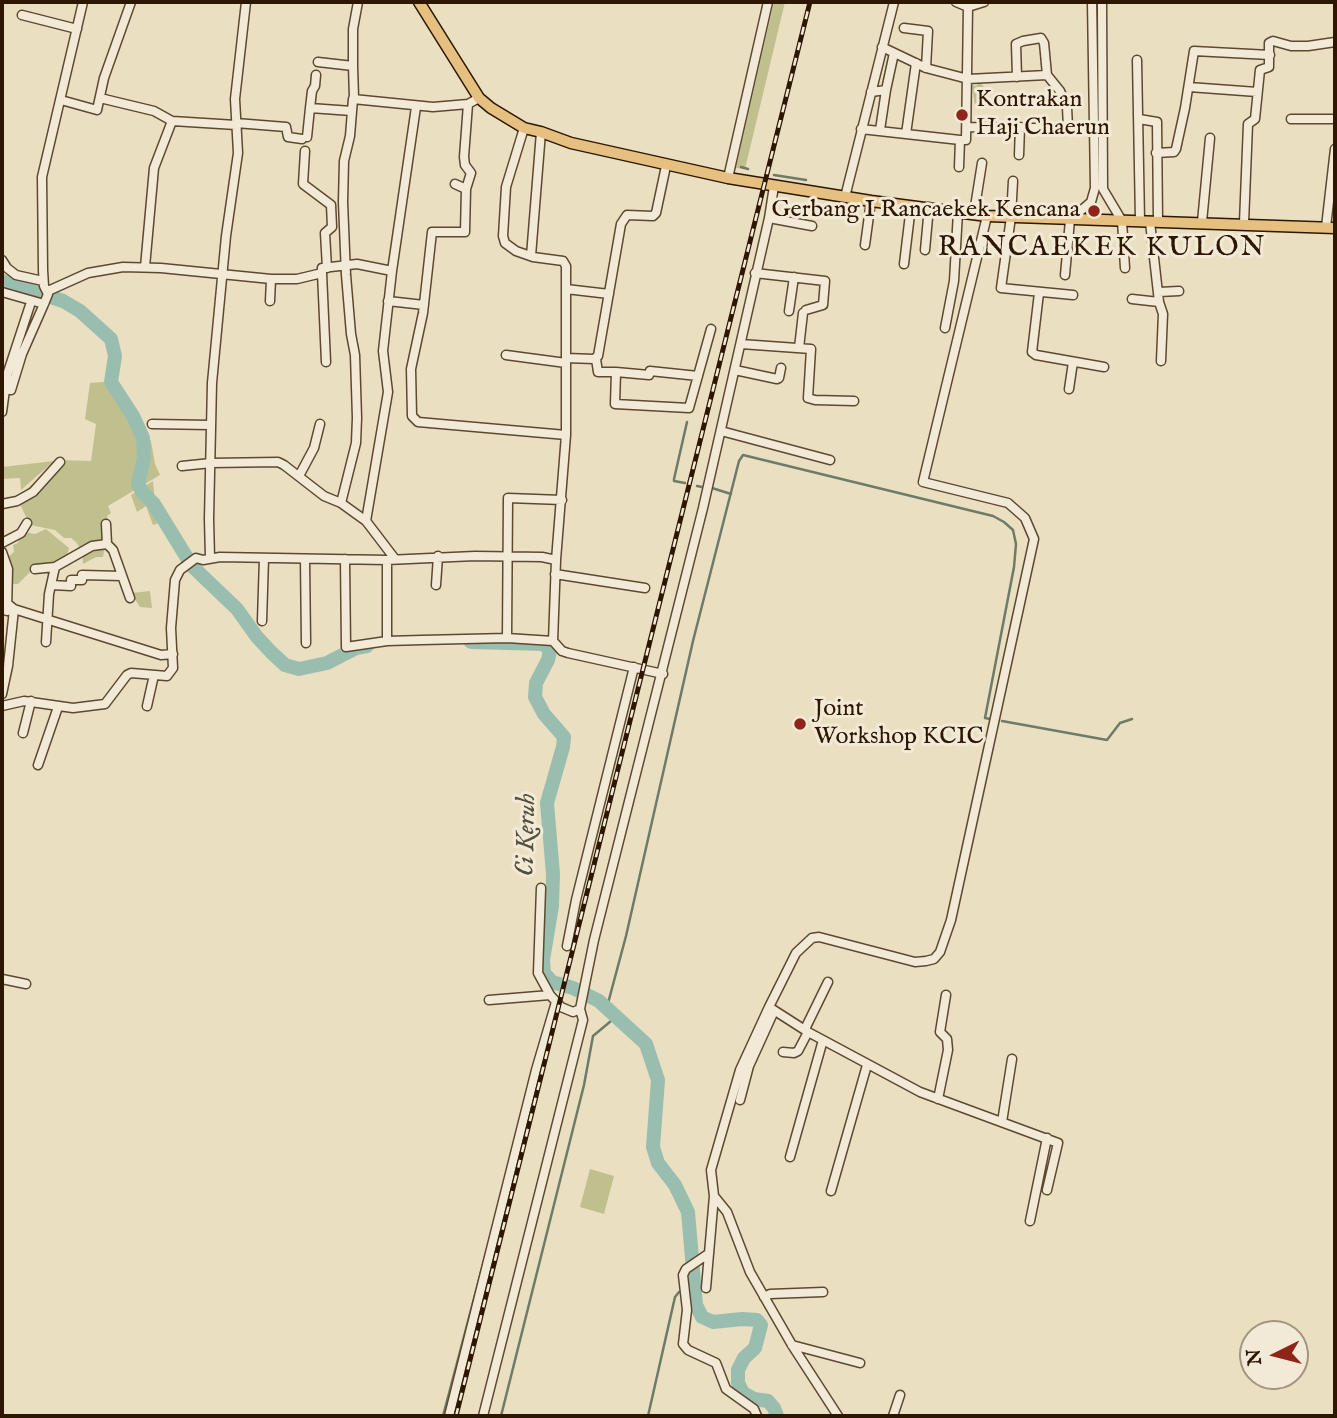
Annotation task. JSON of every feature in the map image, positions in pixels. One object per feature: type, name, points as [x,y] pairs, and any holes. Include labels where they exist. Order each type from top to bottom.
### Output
[{"type":"main road","points":[[419,2],[479,98],[524,128],[571,143],[728,178],[987,216],[1331,228]]},
{"type":"street","points":[[2,412],[7,390],[46,298],[40,202],[42,177],[83,2]]},
{"type":"street","points":[[61,100],[97,110],[104,78],[131,2]]},
{"type":"street","points":[[211,558],[210,425],[222,275],[238,153],[234,99],[246,2]]},
{"type":"street","points":[[341,503],[356,443],[357,418],[355,355],[346,265],[344,161],[354,98],[353,29],[358,2]]},
{"type":"street","points":[[728,178],[768,2]]},
{"type":"street","points":[[845,197],[894,2]]},
{"type":"street","points":[[956,2],[968,8],[984,2]]},
{"type":"street","points":[[1092,2],[1103,189],[1122,221],[1125,268]]},
{"type":"street","points":[[1065,275],[1070,220],[1091,202],[1095,188],[1094,129],[1101,2]]},
{"type":"street","points":[[861,129],[966,140],[968,8]]},
{"type":"street","points":[[22,15],[78,29]]},
{"type":"street","points":[[904,28],[928,31],[926,68]]},
{"type":"street","points":[[1017,77],[1016,44],[1041,38],[1044,43],[1047,75],[1064,98],[1067,107],[1068,128]]},
{"type":"street","points":[[1244,223],[1248,124],[1255,119],[1260,70],[1269,67],[1269,43],[1273,41],[1291,46],[1335,43]]},
{"type":"street","points":[[882,47],[926,68],[968,79],[1047,75]]},
{"type":"street","points":[[1156,153],[1175,151],[1195,50],[1270,55]]},
{"type":"street","points":[[880,130],[894,53]]},
{"type":"street","points":[[1137,60],[1139,119],[1149,221],[1163,319],[1161,360]]},
{"type":"street","points":[[318,62],[353,66]]},
{"type":"street","points":[[906,134],[916,63]]},
{"type":"street","points":[[100,98],[154,111],[172,121],[286,127],[288,137],[304,138],[316,75]]},
{"type":"street","points":[[1189,87],[1257,92]]},
{"type":"street","points":[[872,92],[886,90]]},
{"type":"street","points":[[354,98],[416,107],[451,107],[468,104],[479,98]]},
{"type":"street","points":[[468,104],[464,157],[466,167],[471,173],[467,190],[466,232],[432,232],[424,305],[411,369],[411,413],[414,420],[421,423],[566,435]]},
{"type":"street","points":[[366,522],[388,392],[383,351],[416,107]]},
{"type":"street","points":[[310,108],[352,111]]},
{"type":"street","points":[[1291,119],[1335,118]]},
{"type":"street","points":[[1139,119],[1156,121],[1156,153],[1149,221]]},
{"type":"street","points":[[145,264],[154,168],[172,121]]},
{"type":"street","points":[[967,127],[1094,129]]},
{"type":"street","points":[[1020,127],[1020,155]]},
{"type":"street","points":[[524,128],[506,187],[503,236],[509,246],[531,256],[563,261],[566,266],[566,435],[555,574],[553,640],[568,653],[663,674]]},
{"type":"street","points":[[531,256],[541,132]]},
{"type":"street","points":[[1202,222],[1210,138]]},
{"type":"street","points":[[959,167],[960,141]]},
{"type":"street","points":[[1331,228],[1335,149]]},
{"type":"street","points":[[305,151],[303,184],[331,205],[332,227],[325,236],[326,362]]},
{"type":"street","points":[[974,213],[982,163]]},
{"type":"street","points":[[666,166],[655,214],[626,215],[621,223],[596,359],[598,372],[649,374],[650,371],[698,376]]},
{"type":"street","points":[[1013,181],[1001,288],[1073,295]]},
{"type":"street","points":[[455,184],[467,190]]},
{"type":"street","points":[[483,1416],[583,1020],[580,1009],[594,940],[663,674],[741,344],[774,186]]},
{"type":"street","points":[[865,244],[871,201]]},
{"type":"street","points":[[904,264],[911,206]]},
{"type":"street","points":[[925,250],[929,207]]},
{"type":"street","points":[[945,328],[954,281],[958,212]]},
{"type":"street","points":[[706,1288],[714,1196],[711,1170],[740,1070],[796,953],[812,937],[819,937],[915,962],[926,961],[934,959],[940,952],[951,920],[1034,539],[1025,518],[1008,503],[923,482],[987,216]]},
{"type":"street","points":[[769,218],[812,226]]},
{"type":"street","points":[[2,260],[16,275],[43,281]]},
{"type":"street","points":[[2,292],[31,302],[46,298],[88,273],[145,264],[271,279],[297,279],[324,270],[357,264],[392,271]]},
{"type":"street","points":[[755,273],[825,281],[823,305],[805,312],[799,348]]},
{"type":"street","points":[[789,311],[794,277]]},
{"type":"street","points":[[270,301],[271,279]]},
{"type":"street","points":[[566,289],[609,294]]},
{"type":"street","points":[[1132,299],[1159,297],[1179,291]]},
{"type":"street","points":[[1039,293],[1032,352],[1035,355],[1104,367]]},
{"type":"street","points":[[388,301],[424,305]]},
{"type":"street","points":[[7,390],[4,374],[17,349],[31,302]]},
{"type":"street","points":[[616,372],[615,404],[690,408],[711,329]]},
{"type":"street","points":[[741,344],[808,348],[812,351],[809,398],[854,401]]},
{"type":"street","points":[[506,355],[566,361],[596,359]]},
{"type":"street","points":[[1069,389],[1073,362]]},
{"type":"street","points":[[735,370],[777,379],[781,368]]},
{"type":"street","points":[[152,424],[210,425]]},
{"type":"street","points":[[299,476],[314,448],[320,424]]},
{"type":"street","points":[[721,431],[830,460]]},
{"type":"street","points":[[2,504],[17,501],[33,492],[60,462]]},
{"type":"street","points":[[182,466],[278,462],[324,496],[341,503],[366,522],[391,560],[387,641]]},
{"type":"street","points":[[507,638],[508,498],[562,500]]},
{"type":"street","points":[[4,542],[25,530],[27,523]]},
{"type":"street","points":[[106,524],[107,544],[113,549],[130,598]]},
{"type":"street","points":[[35,569],[61,564],[92,546],[107,544]]},
{"type":"street","points":[[2,552],[8,569],[5,589],[8,607],[7,640],[2,694]]},
{"type":"street","points":[[2,706],[31,701],[73,708],[105,704],[127,675],[167,676],[173,668],[171,628],[176,580],[185,566],[196,558],[391,560],[438,556],[542,557],[556,560]]},
{"type":"street","points":[[436,585],[438,556]]},
{"type":"street","points":[[262,621],[264,558]]},
{"type":"street","points":[[305,559],[306,643]]},
{"type":"street","points":[[345,559],[346,647],[387,641],[507,638],[553,640]]},
{"type":"street","points":[[46,642],[51,586],[61,564]]},
{"type":"street","points":[[555,574],[645,588]]},
{"type":"street","points":[[51,586],[71,586],[71,580],[82,580],[82,575],[122,576]]},
{"type":"street","points":[[8,607],[161,655],[173,654]]},
{"type":"street","points":[[567,946],[634,667]]},
{"type":"street","points":[[148,706],[154,675]]},
{"type":"street","points":[[23,733],[31,701]]},
{"type":"street","points":[[38,765],[58,707]]},
{"type":"street","points":[[541,888],[538,973],[561,1007],[573,1013],[580,1009]]},
{"type":"street","points":[[2,979],[26,984]]},
{"type":"street","points":[[783,1052],[798,1051],[828,982]]},
{"type":"street","points":[[938,1099],[948,1050],[947,1039],[940,1032],[946,995]]},
{"type":"street","points":[[489,1000],[553,998]]},
{"type":"street","points":[[449,1416],[553,998]]},
{"type":"street","points":[[771,1009],[867,1065],[938,1099],[1059,1143],[1047,1190]]},
{"type":"street","points":[[740,1100],[749,1066],[771,1009]]},
{"type":"street","points":[[790,1157],[823,1041]]},
{"type":"street","points":[[1002,1122],[1012,1059]]},
{"type":"street","points":[[831,1191],[867,1065]]},
{"type":"street","points":[[1030,1221],[1047,1138]]},
{"type":"street","points":[[714,1196],[727,1213],[740,1251],[767,1295],[792,1345],[838,1416]]},
{"type":"street","points":[[708,1254],[686,1269],[683,1278],[687,1310],[682,1344],[688,1350],[716,1363],[726,1389],[754,1409],[757,1416]]},
{"type":"street","points":[[767,1295],[823,1292]]},
{"type":"street","points":[[792,1345],[860,1363]]},
{"type":"street","points":[[893,1416],[900,1395]]},
{"type":"green space","points":[[774,2],[785,2],[745,169],[736,168]]},
{"type":"green space","points":[[980,82],[986,90],[987,99],[983,99],[983,106],[975,107],[972,85],[976,86]]},
{"type":"green space","points":[[117,381],[137,424],[151,441],[160,475],[108,506],[111,513],[107,516],[110,544],[105,547],[103,557],[96,557],[83,564],[82,551],[76,542],[71,538],[64,538],[55,530],[30,525],[17,498],[59,460],[91,461],[96,424],[85,419],[90,383]]},
{"type":"green space","points":[[54,461],[21,490],[20,478],[2,479],[2,467]]},
{"type":"green space","points":[[153,481],[157,524],[153,525],[146,506],[137,512],[131,495]]},
{"type":"green space","points":[[46,529],[69,548],[67,555],[51,565],[34,568],[18,584],[13,584],[8,557],[14,552],[13,545],[18,543],[19,535],[24,532],[35,534]]},
{"type":"green space","points":[[150,591],[152,608],[140,607],[131,593]]},
{"type":"green space","points":[[590,1169],[614,1176],[604,1214],[580,1207]]},
{"type":"waterway","points":[[741,167],[748,169]]},
{"type":"waterway","points":[[774,175],[806,180]]},
{"type":"waterway","name":"Ci Keruh","points":[[2,281],[63,301],[80,311],[111,339],[115,356],[111,382],[133,416],[143,438],[144,458],[138,484],[154,504],[192,566],[237,609],[272,653],[285,665],[299,669],[327,663],[356,648],[367,646]]},
{"type":"waterway","points":[[685,483],[674,479],[687,422]]},
{"type":"waterway","points":[[607,1007],[626,936],[693,641],[739,461],[743,455],[993,516],[1013,530],[1016,544],[1014,567],[985,718],[990,719]]},
{"type":"waterway","points":[[697,486],[702,487]]},
{"type":"waterway","points":[[712,488],[731,494]]},
{"type":"waterway","name":"Ci Keruh","points":[[471,642],[544,644],[550,651],[536,683],[535,697],[544,714],[564,737],[547,803],[553,874],[552,906],[543,960],[544,973],[552,982],[573,988],[599,1001],[646,1044],[658,1080],[653,1147],[658,1163],[675,1185],[688,1212],[696,1305],[702,1317],[713,1322],[742,1319],[757,1320],[761,1325],[755,1348],[744,1358],[738,1370],[738,1383],[743,1393],[754,1399],[768,1401],[777,1416]]},
{"type":"waterway","points":[[1002,721],[1107,740],[1120,723],[1132,719]]},
{"type":"waterway","points":[[501,1416],[584,1085],[593,1036],[617,1016]]},
{"type":"waterway","points":[[443,1416],[490,1238]]},
{"type":"waterway","name":"Ci Keruh","points":[[689,1289],[694,1288]]},
{"type":"waterway","points":[[648,1416],[675,1297],[679,1292]]},
{"type":"railway","points":[[456,1416],[810,2]]},
{"type":"place","name":"Kontrakan Haji Chaerun","points":[[962,115]]},
{"type":"place","name":"Gerbang I Rancaekek Kencana","points":[[1094,211]]},
{"type":"place","name":"Joint Workshop KCIC","points":[[800,724]]},
{"type":"district","name":"RANCAEKEK KULON","points":[[1102,249]]}]
